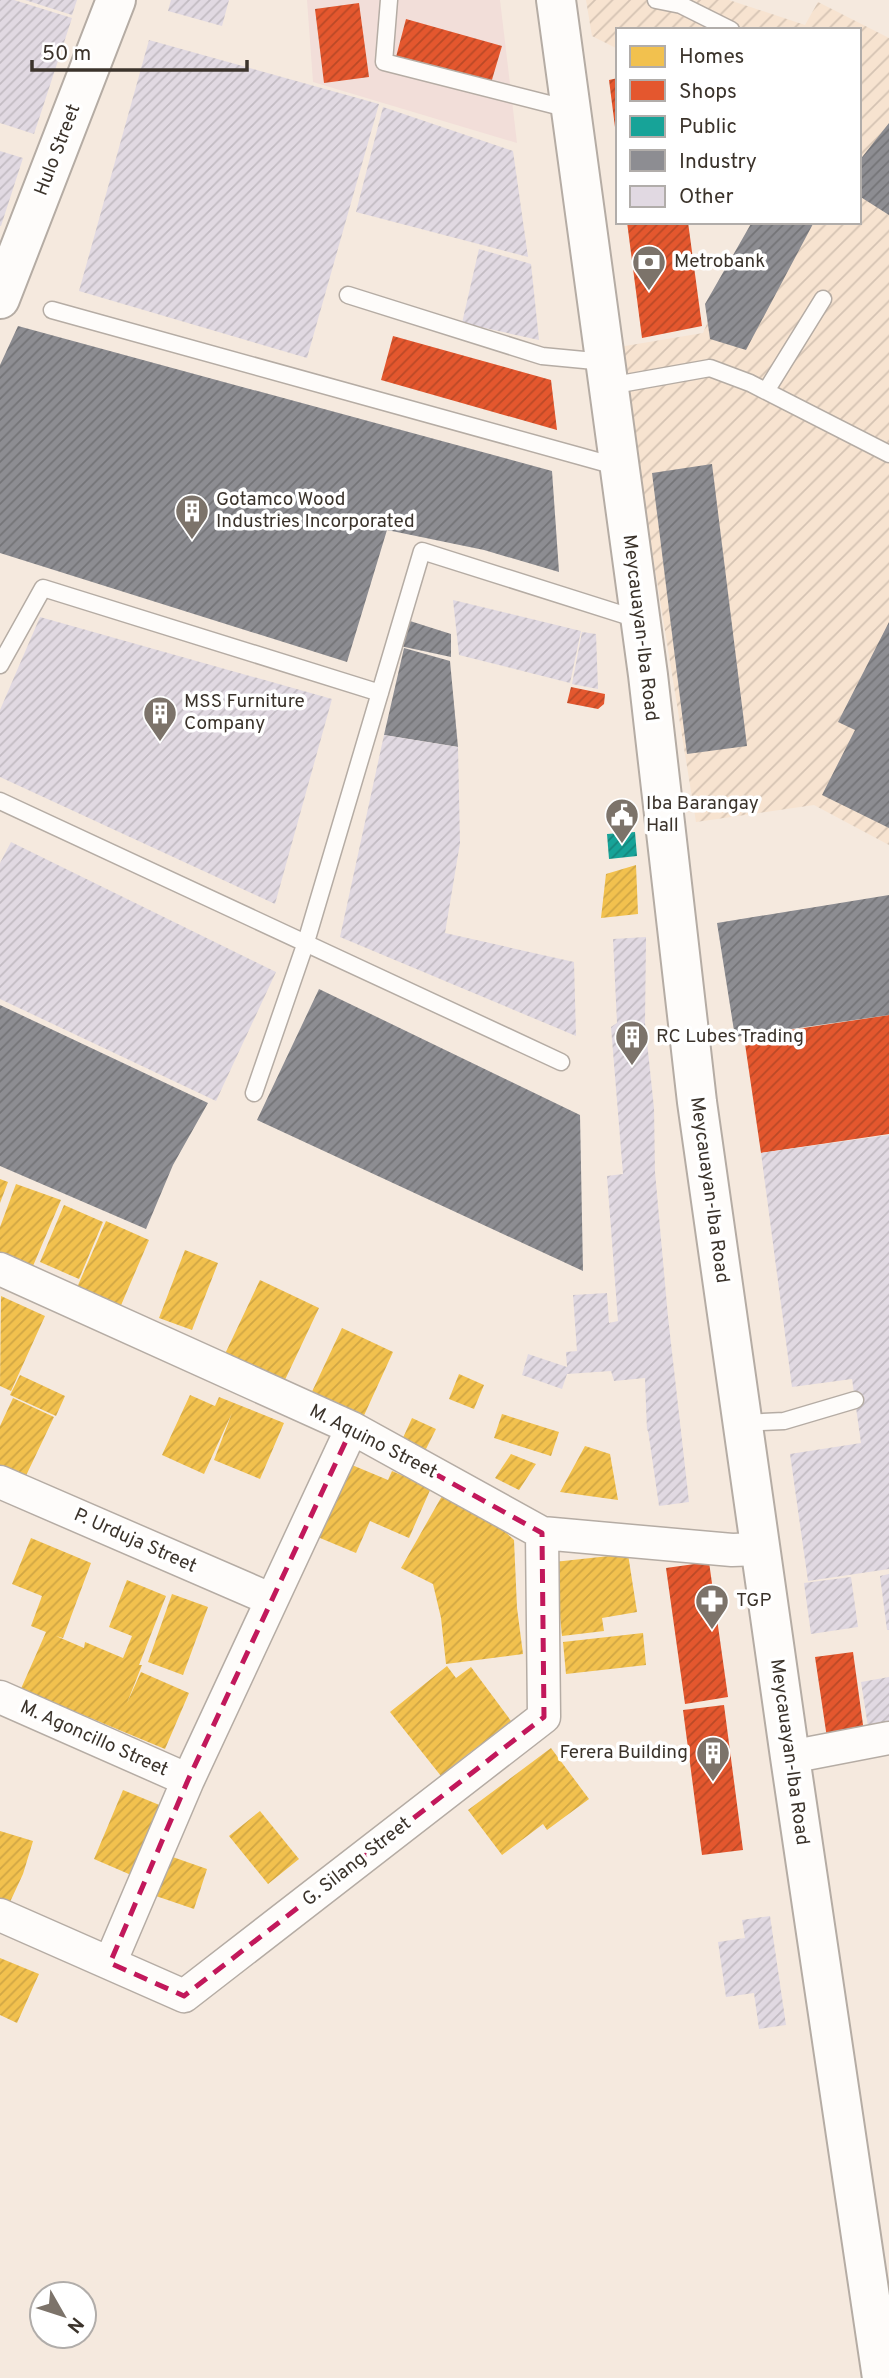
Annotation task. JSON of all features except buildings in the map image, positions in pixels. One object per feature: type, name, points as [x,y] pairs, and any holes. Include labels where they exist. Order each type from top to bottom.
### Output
[{"type":"main road","name":"Hulo Street","points":[[0,299],[116,0]]},
{"type":"main road","name":"Meycauayan-Iba Road","points":[[556,0],[640,620],[697,1102],[742,1423],[790,1757],[877,2259],[881,2378]]},
{"type":"street","name":"M. Aquino Street","points":[[0,1269],[352,1428],[542,1533],[732,1550],[760,1549]]},
{"type":"street","points":[[110,1963],[188,1780],[352,1428]]},
{"type":"street","name":"P. Urduja Street","points":[[0,1482],[270,1600]]},
{"type":"street","name":"G. Silang Street","points":[[0,1915],[184,1996],[544,1717],[542,1533]]},
{"type":"street","name":"M. Agoncillo Street","points":[[0,1697],[188,1780]]},
{"type":"street","points":[[790,1757],[889,1738]]},
{"type":"lane","points":[[389,0],[384,62],[571,109]]},
{"type":"lane","points":[[656,0],[681,5],[727,28]]},
{"type":"lane","points":[[348,295],[607,374],[710,368],[766,391],[889,454]]},
{"type":"lane","points":[[766,391],[823,299]]},
{"type":"lane","points":[[52,310],[619,467]]},
{"type":"lane","points":[[254,1093],[306,942],[422,551],[640,620]]},
{"type":"lane","points":[[0,665],[43,588],[380,693]]},
{"type":"lane","points":[[0,801],[561,1062]]},
{"type":"lane","points":[[742,1423],[784,1421],[855,1400]]},
{"type":"highlighted area","points":[[352,1428],[542,1533],[544,1717],[184,1996],[110,1963],[188,1780]]},
{"type":"shaded area","points":[[307,0],[500,0],[517,143],[313,82]]},
{"type":"shaded area","points":[[586,0],[729,0],[805,25],[818,2],[889,38],[889,845],[814,805],[696,822],[619,347],[703,333],[750,224],[861,224],[861,28],[616,28],[616,48],[592,36]]},
{"type":"place","name":"Metrobank","points":[[649,292]]},
{"type":"place","name":"Gotamco Wood Industries Incorporated","points":[[192,541]]},
{"type":"place","name":"MSS Furniture Company","points":[[160,743]]},
{"type":"place","name":"Iba Barangay Hall","points":[[622,845]]},
{"type":"place","name":"RC Lubes Trading","points":[[632,1067]]},
{"type":"place","name":"TGP","points":[[712,1631]]},
{"type":"place","name":"Ferera Building","points":[[713,1783]]}]
